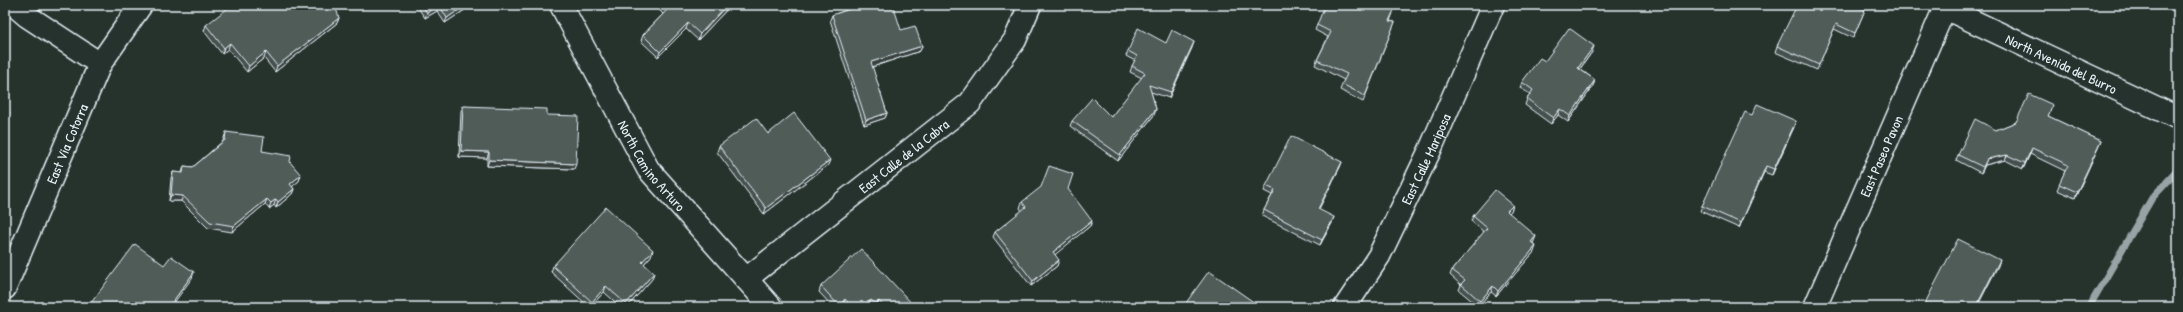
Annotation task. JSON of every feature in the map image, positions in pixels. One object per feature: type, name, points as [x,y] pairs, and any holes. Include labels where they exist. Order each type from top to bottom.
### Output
[{"type":"street","points":[[14,5],[27,16],[100,64]]},
{"type":"street","name":"East Via Cotorra","points":[[5,288],[100,64],[141,5]]},
{"type":"street","name":"North Camino Arturo","points":[[561,5],[648,169],[771,307]]},
{"type":"street","name":"East Calle de la Cabra","points":[[746,279],[970,103],[1015,40],[1030,5]]},
{"type":"street","name":"East Calle Mariposa","points":[[1345,307],[1379,256],[1430,150],[1493,5]]},
{"type":"street","name":"North Avenida del Burro","points":[[1945,6],[2178,118]]},
{"type":"street","name":"East Paseo Pavon","points":[[1815,307],[1945,6]]},
{"type":"building","points":[[232,5],[335,5],[339,18],[277,66],[266,52],[249,66],[230,43],[224,48],[206,25]]},
{"type":"building","points":[[422,5],[439,5],[427,13]]},
{"type":"building","points":[[439,5],[466,5],[447,18]]},
{"type":"building","points":[[662,5],[727,5],[700,34],[688,23],[660,52],[643,35],[667,10]]},
{"type":"building","points":[[849,5],[893,5],[901,30],[915,26],[922,46],[871,62],[887,113],[866,120],[832,15],[850,9]]},
{"type":"building","points":[[1325,5],[1392,5],[1395,8],[1389,21],[1395,22],[1365,96],[1342,84],[1347,74],[1317,60],[1331,32],[1317,25]]},
{"type":"building","points":[[1797,5],[1855,5],[1865,10],[1855,33],[1836,24],[1819,65],[1777,46]]},
{"type":"building","points":[[1138,28],[1166,43],[1172,30],[1194,42],[1171,92],[1149,85],[1156,109],[1120,155],[1072,121],[1092,98],[1111,117],[1145,73],[1132,66],[1137,56],[1128,51]]},
{"type":"building","points":[[1569,28],[1594,46],[1578,68],[1595,80],[1570,116],[1560,109],[1553,118],[1527,99],[1533,90],[1522,82],[1540,58],[1545,61]]},
{"type":"building","points":[[2029,94],[2053,105],[2048,116],[2101,141],[2077,192],[2059,184],[2068,165],[2032,148],[2025,163],[2007,155],[1987,159],[1983,167],[1958,155],[1975,119],[1996,130],[2016,122]]},
{"type":"building","points":[[1757,104],[1796,121],[1774,169],[1766,166],[1741,223],[1702,206],[1745,112],[1752,115]]},
{"type":"building","points":[[463,106],[547,109],[547,115],[578,116],[576,164],[489,160],[489,152],[461,151]]},
{"type":"building","points":[[5,110],[10,112],[5,123]]},
{"type":"building","points":[[794,113],[830,160],[766,208],[719,146],[756,118],[768,134]]},
{"type":"building","points":[[226,132],[264,137],[262,151],[291,156],[290,162],[301,175],[290,184],[294,189],[278,202],[276,199],[271,203],[267,199],[234,226],[210,222],[183,196],[171,195],[173,172],[183,173],[184,166],[193,167],[225,140]]},
{"type":"building","points":[[1291,136],[1342,162],[1318,209],[1334,217],[1322,240],[1264,210],[1275,190],[1266,186]]},
{"type":"building","points":[[1049,166],[1073,174],[1068,189],[1092,221],[1053,252],[1059,260],[1033,281],[995,232],[1026,207],[1022,202],[1041,187]]},
{"type":"building","points":[[1495,190],[1513,205],[1507,211],[1536,236],[1531,242],[1536,246],[1498,291],[1493,286],[1480,301],[1461,284],[1465,280],[1452,270],[1487,228],[1473,216]]},
{"type":"building","points":[[606,207],[653,250],[642,262],[654,273],[626,304],[606,286],[592,302],[553,266]]},
{"type":"building","points":[[1958,239],[2000,260],[1976,307],[1923,307]]},
{"type":"building","points":[[135,244],[164,265],[171,256],[194,272],[169,307],[88,307]]},
{"type":"building","points":[[861,249],[915,307],[884,307],[879,301],[876,304],[871,300],[863,307],[852,307],[845,299],[839,306],[821,286]]},
{"type":"building","points":[[1209,271],[1255,303],[1252,307],[1183,307]]},
{"type":"waterway","points":[[2089,307],[2152,198],[2178,170]]}]
